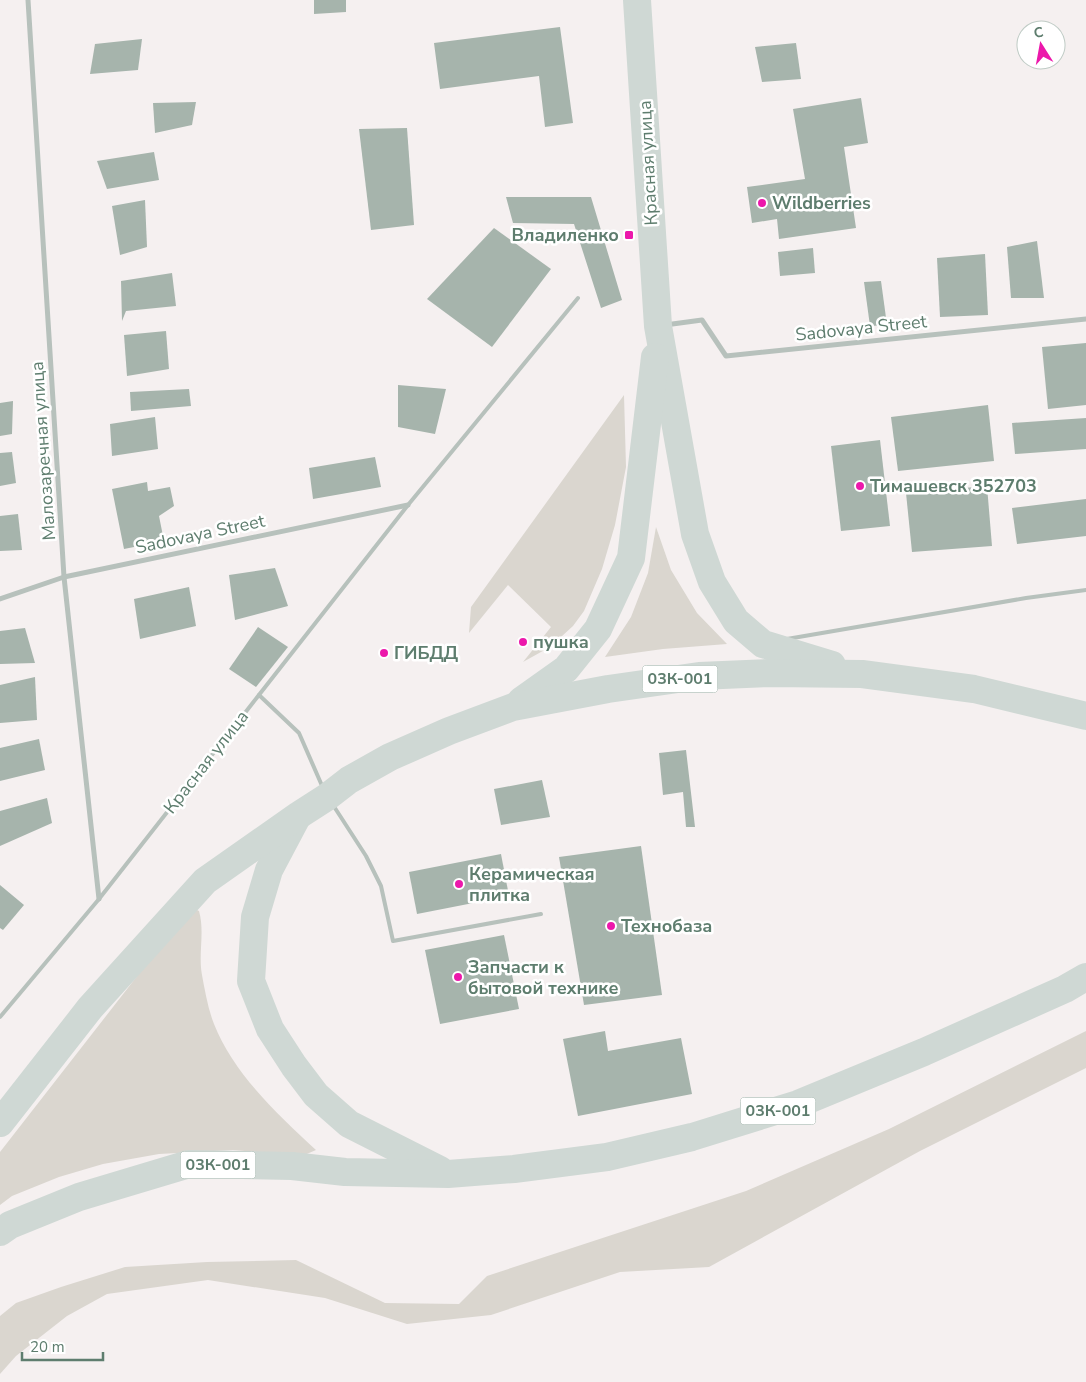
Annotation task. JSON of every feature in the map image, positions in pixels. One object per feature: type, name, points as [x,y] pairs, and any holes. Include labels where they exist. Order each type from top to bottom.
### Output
[{"type":"main road","name":"Красная улица","points":[[637,0],[658,326]]},
{"type":"main road","points":[[658,326],[695,534],[712,582],[736,621],[773,642],[862,674]]},
{"type":"main road","points":[[513,707],[566,669],[577,656],[598,629],[631,558],[658,326]]},
{"type":"main road","name":"03К-001","points":[[0,1123],[90,1008],[206,881],[348,780],[390,757],[513,707],[608,689],[699,676],[770,672],[862,674],[974,689],[1086,716]]},
{"type":"main road","points":[[299,814],[269,870],[255,917],[251,981],[270,1029],[316,1095],[349,1124],[448,1174]]},
{"type":"main road","name":"03К-001","points":[[0,1232],[79,1197],[188,1164],[292,1166],[345,1172],[448,1174],[514,1169],[607,1158],[701,1134],[798,1104],[924,1052],[1086,977]]},
{"type":"street","name":"Малозаречная улица","points":[[28,0],[64,577],[99,899]]},
{"type":"street","name":"Sadovaya Street","points":[[658,326],[702,320],[726,356],[1086,318]]},
{"type":"street","name":"Sadovaya Street","points":[[0,600],[64,577],[408,504]]},
{"type":"lane","name":"Красная улица","points":[[0,1017],[99,899],[408,504],[578,298]]},
{"type":"lane","points":[[773,642],[1026,598],[1086,590]]},
{"type":"lane","points":[[259,695],[299,732],[327,796],[366,856],[381,886],[393,941],[541,914]]},
{"type":"shaded area","points":[[624,395],[626,467],[615,525],[602,569],[584,611],[573,626],[550,647],[523,662],[551,627],[508,585],[469,633],[471,607]]},
{"type":"shaded area","points":[[656,527],[671,570],[697,613],[727,644],[663,649],[605,657],[631,617],[648,573]]},
{"type":"shaded area","points":[[191,907],[199,911],[201,919],[202,975],[210,1012],[223,1042],[233,1060],[258,1092],[316,1150],[302,1156],[233,1150],[159,1154],[103,1164],[59,1177],[12,1196],[0,1205],[0,1152]]},
{"type":"shaded area","points":[[1086,1031],[1086,1068],[920,1151],[709,1267],[620,1272],[491,1315],[407,1324],[325,1298],[208,1280],[107,1294],[67,1316],[16,1356],[0,1374],[0,1316],[16,1303],[125,1267],[207,1262],[296,1260],[385,1303],[459,1304],[487,1276],[746,1191],[889,1129]]},
{"type":"building","points":[[314,0],[346,0],[346,12],[314,14]]},
{"type":"building","points":[[560,27],[573,123],[545,127],[539,76],[440,89],[434,43]]},
{"type":"building","points":[[142,39],[138,70],[90,74],[95,44]]},
{"type":"building","points":[[796,43],[801,79],[762,82],[755,47]]},
{"type":"building","points":[[861,98],[868,143],[844,147],[856,228],[779,239],[777,219],[752,223],[747,187],[805,179],[793,109]]},
{"type":"building","points":[[196,102],[192,125],[155,133],[153,103]]},
{"type":"building","points":[[407,128],[414,225],[371,230],[359,129]]},
{"type":"building","points":[[154,152],[159,180],[107,189],[97,161]]},
{"type":"building","points":[[506,197],[591,197],[622,300],[601,308],[574,224],[513,223]]},
{"type":"building","points":[[145,200],[147,247],[120,255],[112,206]]},
{"type":"building","points":[[494,228],[551,269],[492,347],[427,299]]},
{"type":"building","points":[[1037,241],[1044,298],[1011,298],[1007,247]]},
{"type":"building","points":[[813,248],[815,273],[780,276],[778,252]]},
{"type":"building","points":[[985,254],[988,315],[940,317],[937,258]]},
{"type":"building","points":[[172,273],[176,306],[126,311],[122,321],[121,281]]},
{"type":"building","points":[[881,281],[887,325],[870,326],[864,282]]},
{"type":"building","points":[[166,331],[169,369],[127,376],[124,335]]},
{"type":"building","points":[[1086,343],[1086,405],[1048,409],[1042,347]]},
{"type":"building","points":[[398,385],[446,389],[435,434],[398,427]]},
{"type":"building","points":[[189,389],[191,406],[131,411],[130,392]]},
{"type":"building","points":[[13,401],[12,434],[0,436],[0,403]]},
{"type":"building","points":[[988,405],[994,461],[898,471],[891,417]]},
{"type":"building","points":[[155,417],[158,449],[112,456],[110,424]]},
{"type":"building","points":[[1086,418],[1086,449],[1015,454],[1012,423]]},
{"type":"building","name":"Тимашевск 352703","points":[[880,440],[890,526],[841,531],[831,446]]},
{"type":"building","points":[[12,452],[16,483],[0,486],[0,453]]},
{"type":"building","points":[[375,457],[381,487],[313,499],[309,468]]},
{"type":"building","points":[[147,482],[148,491],[170,487],[174,506],[159,516],[164,541],[124,549],[112,489]]},
{"type":"building","points":[[987,486],[992,546],[912,552],[906,493]]},
{"type":"building","points":[[1086,499],[1086,536],[1017,544],[1012,508]]},
{"type":"building","points":[[18,514],[22,550],[0,551],[0,516]]},
{"type":"building","points":[[275,568],[288,606],[235,620],[229,575]]},
{"type":"building","points":[[189,587],[196,626],[140,639],[134,599]]},
{"type":"building","points":[[258,627],[288,647],[256,687],[229,669]]},
{"type":"building","points":[[25,628],[35,663],[0,664],[0,631]]},
{"type":"building","points":[[35,677],[37,720],[0,723],[0,685]]},
{"type":"building","points":[[39,739],[45,770],[0,781],[0,748]]},
{"type":"building","points":[[686,750],[695,827],[686,827],[683,792],[663,795],[659,753]]},
{"type":"building","points":[[542,780],[550,817],[501,825],[494,789]]},
{"type":"building","points":[[47,798],[52,823],[0,846],[0,811]]},
{"type":"building","name":"Технобаза","points":[[641,846],[662,995],[584,1005],[559,857]]},
{"type":"building","name":"Керамическая плитка","points":[[501,854],[509,896],[417,914],[409,872]]},
{"type":"building","points":[[0,885],[24,905],[3,930],[0,928]]},
{"type":"building","points":[[504,935],[519,1009],[440,1024],[425,950]]},
{"type":"building","points":[[605,1031],[608,1051],[681,1038],[692,1094],[578,1116],[563,1039]]},
{"type":"place","name":"Wildberries","points":[[762,203]]},
{"type":"place","name":"Владиленко","points":[[629,235]]},
{"type":"place","name":"Тимашевск 352703","points":[[860,486]]},
{"type":"place","name":"пушка","points":[[523,642]]},
{"type":"place","name":"ГИБДД","points":[[384,653]]},
{"type":"place","name":"Керамическая плитка","points":[[459,884]]},
{"type":"place","name":"Технобаза","points":[[611,926]]},
{"type":"place","name":"Запчасти к бытовой технике","points":[[458,977]]}]
